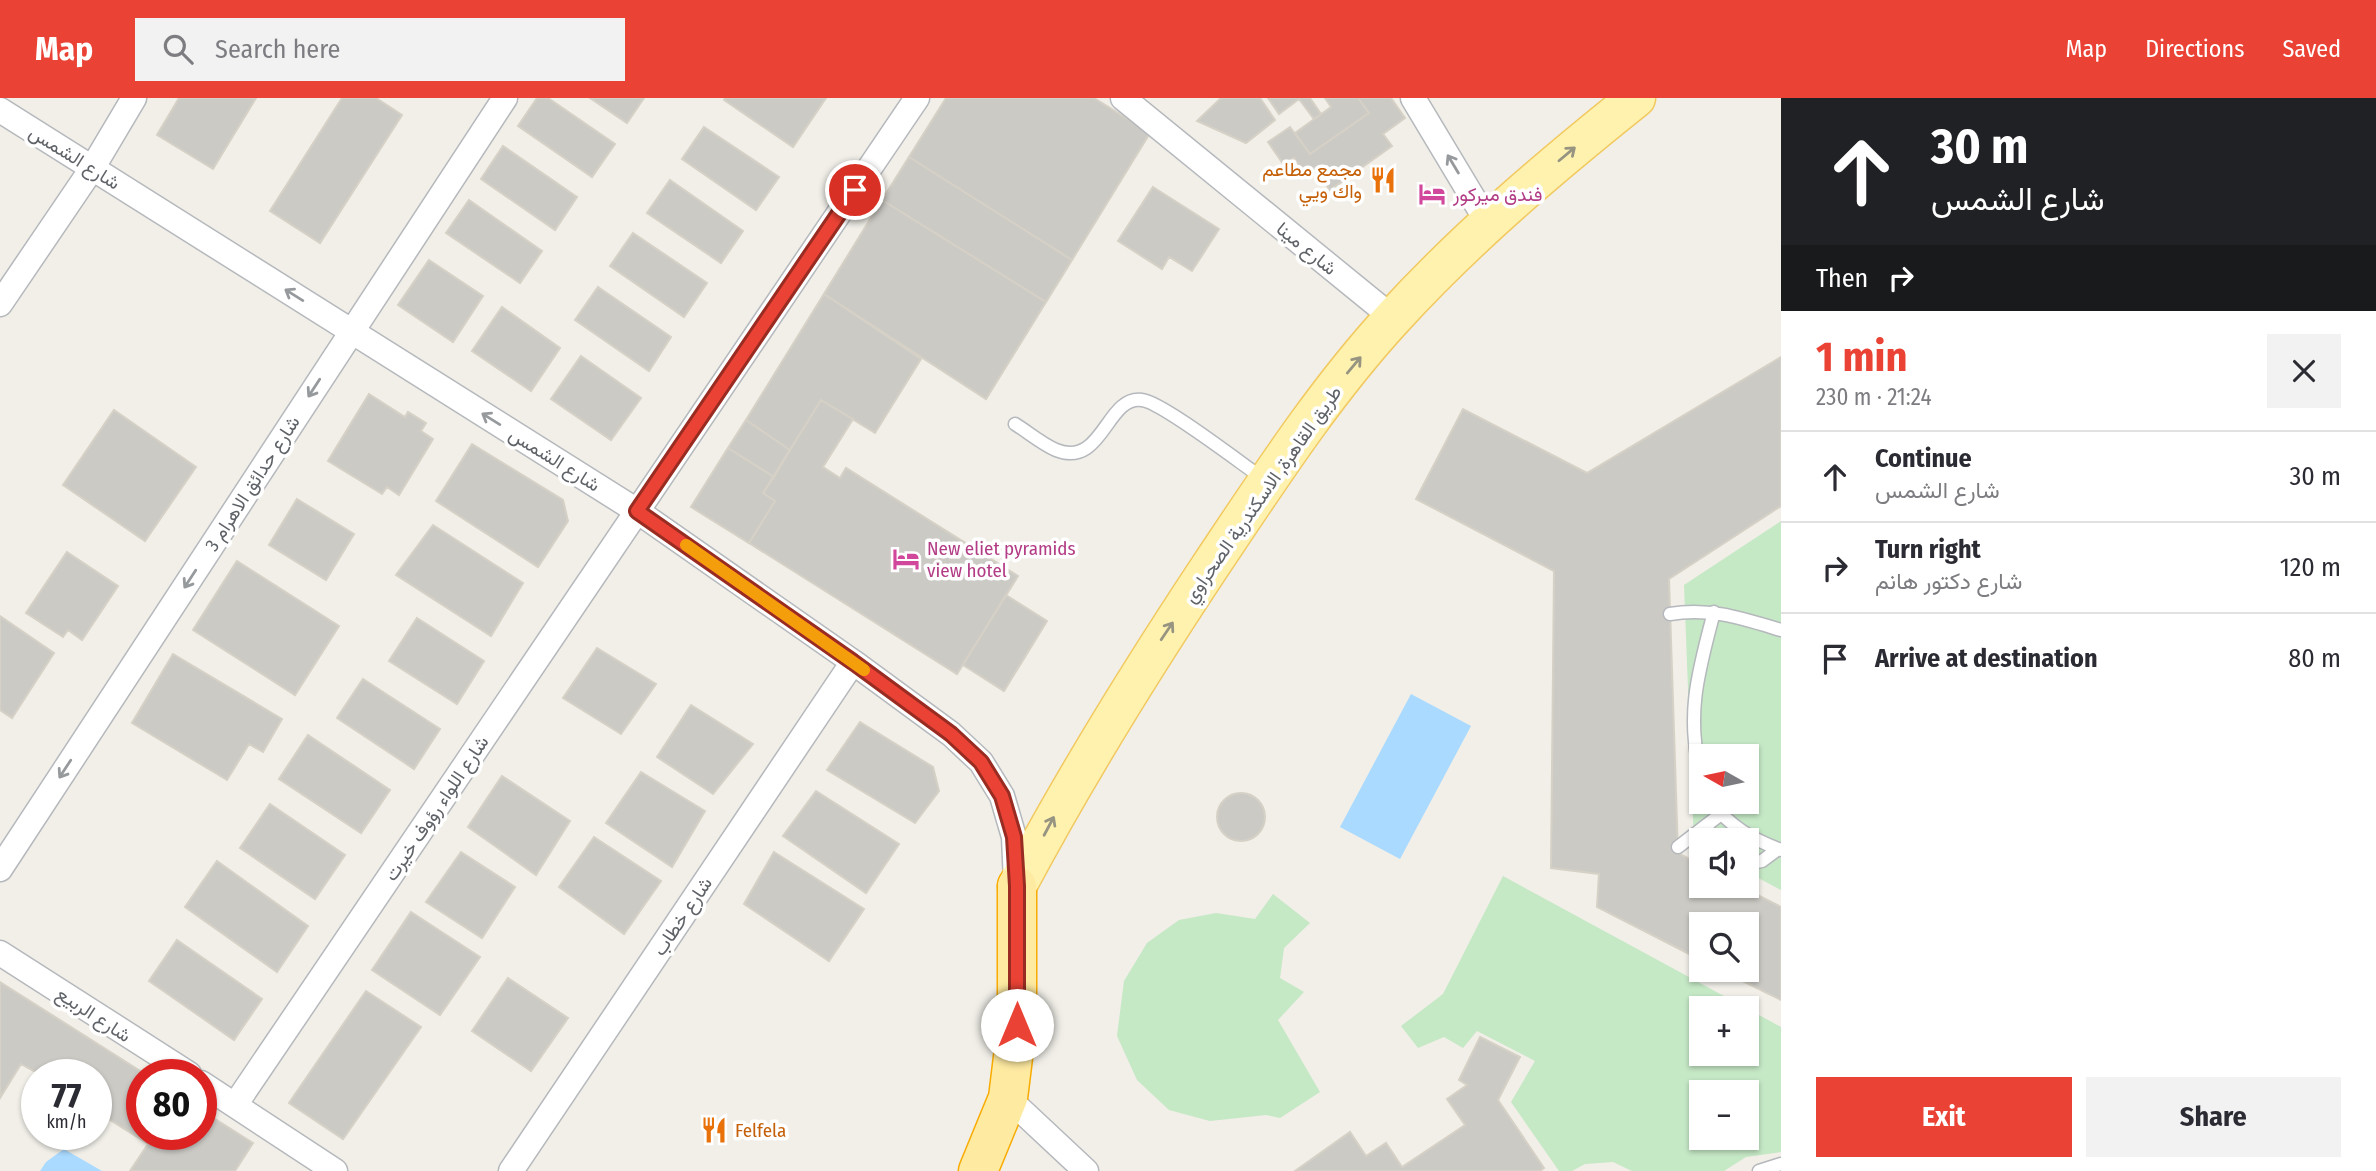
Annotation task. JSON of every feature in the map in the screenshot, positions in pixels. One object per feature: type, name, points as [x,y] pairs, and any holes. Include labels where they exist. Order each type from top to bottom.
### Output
[{"type":"highway","points":[[978,1171],[1008,1098],[1017,1025],[1017,886]]},
{"type":"main road","name":"طريق القاهرة, الاسكندرية الصحراوي","points":[[1017,886],[1057,810],[1107,726],[1266,481],[1327,397],[1393,318],[1488,223],[1566,154],[1636,98]]},
{"type":"street","points":[[0,304],[93,167],[134,98]]},
{"type":"street","name":"شارع حدائق الاهرام 3","points":[[0,869],[505,98]]},
{"type":"street","name":"شارع اللواء رؤوف خيرت","points":[[235,1105],[917,98]]},
{"type":"street","name":"شارع مينا","points":[[1123,98],[1393,318]]},
{"type":"street","points":[[1413,98],[1488,223]]},
{"type":"street","name":"شارع الشمس","points":[[0,110],[637,511],[951,734],[981,762],[1002,796],[1014,837],[1017,886]]},
{"type":"street","name":"شارع خطاب","points":[[511,1171],[853,662]]},
{"type":"street","name":"شارع الربيع","points":[[0,953],[165,1059]]},
{"type":"street","points":[[217,1093],[335,1171]]},
{"type":"street","points":[[1008,1098],[1086,1171]]},
{"type":"lane","points":[[1015,424],[1055,449],[1075,452],[1093,444],[1126,404],[1134,400],[1145,400],[1266,481]]},
{"type":"lane","points":[[1695,744],[1693,708],[1696,684],[1714,612]]},
{"type":"lane","points":[[1670,614],[1714,612],[1781,630]]},
{"type":"lane","points":[[1678,847],[1721,814],[1734,827],[1750,837],[1780,849]]},
{"type":"lane","points":[[1759,862],[1780,849]]},
{"type":"lane","points":[[1759,1171],[1781,1164]]},
{"type":"green space","points":[[1781,521],[1781,890],[1759,878],[1759,828],[1693,828],[1693,814],[1759,814],[1759,744],[1690,744],[1684,585]]},
{"type":"green space","points":[[1503,876],[1689,977],[1689,982],[1698,982],[1724,996],[1689,996],[1689,1066],[1759,1066],[1759,1015],[1781,1027],[1781,1152],[1746,1157],[1724,1171],[1632,1171],[1613,1162],[1585,1164],[1572,1171],[1559,1171],[1511,1102],[1535,1061],[1477,1031],[1463,1048],[1444,1037],[1418,1048],[1401,1026],[1443,994]]},
{"type":"green space","points":[[1273,894],[1310,923],[1284,948],[1280,978],[1304,992],[1278,1020],[1320,1092],[1280,1118],[1266,1115],[1210,1121],[1169,1110],[1137,1080],[1117,1036],[1124,981],[1147,943],[1179,920],[1216,913],[1255,919]]},
{"type":"water","points":[[1411,694],[1471,726],[1400,859],[1340,827]]},
{"type":"water","points":[[66,1150],[102,1171],[40,1171],[46,1162]]},
{"type":"building","points":[[179,98],[256,98],[213,169],[157,135]]},
{"type":"building","points":[[342,98],[376,98],[402,115],[320,243],[270,211]]},
{"type":"building","points":[[537,98],[548,98],[615,144],[592,177],[518,126]]},
{"type":"building","points":[[590,98],[644,98],[627,123]]},
{"type":"building","points":[[826,98],[793,147],[724,100]]},
{"type":"building","points":[[946,98],[1094,98],[1150,133],[1072,260],[909,157]]},
{"type":"building","points":[[1221,98],[1260,98],[1275,120],[1246,143],[1197,121]]},
{"type":"building","points":[[1268,98],[1310,98],[1321,114],[1314,119],[1299,99],[1279,114]]},
{"type":"building","points":[[1325,98],[1358,98],[1369,113],[1310,154],[1295,133],[1331,107]]},
{"type":"building","points":[[1358,98],[1391,98],[1405,118],[1383,134],[1392,146],[1330,190],[1314,168],[1305,174],[1294,158],[1284,165],[1268,142],[1290,127],[1310,154],[1369,113]]},
{"type":"building","points":[[704,127],[779,177],[756,210],[682,159]]},
{"type":"building","points":[[503,146],[577,197],[555,230],[481,179]]},
{"type":"building","points":[[909,157],[1072,260],[1046,302],[882,200]]},
{"type":"building","points":[[670,180],[743,231],[721,263],[647,213]]},
{"type":"building","points":[[1153,187],[1219,229],[1192,271],[1169,257],[1162,269],[1118,241]]},
{"type":"building","points":[[469,200],[542,251],[520,283],[446,233]]},
{"type":"building","points":[[882,200],[1046,302],[986,399],[824,294]]},
{"type":"building","points":[[633,233],[707,283],[684,317],[610,266]]},
{"type":"building","points":[[429,260],[483,296],[453,342],[398,305]]},
{"type":"building","points":[[598,287],[671,337],[649,371],[575,320]]},
{"type":"building","points":[[824,294],[921,359],[875,433],[821,400],[790,450],[746,420]]},
{"type":"building","points":[[502,307],[560,348],[531,391],[472,351]]},
{"type":"building","points":[[581,356],[641,398],[611,440],[551,399]]},
{"type":"building","points":[[1781,357],[1781,506],[1669,579],[1678,853],[1689,859],[1689,898],[1759,898],[1759,896],[1781,907],[1781,1000],[1744,982],[1759,982],[1759,912],[1689,912],[1689,954],[1597,907],[1599,874],[1551,868],[1554,571],[1416,499],[1463,409],[1587,473]]},
{"type":"building","points":[[369,394],[405,417],[408,412],[426,423],[421,431],[433,439],[399,495],[387,487],[382,494],[328,461]]},
{"type":"building","points":[[821,400],[853,419],[823,467],[840,478],[846,468],[1018,576],[957,674],[749,543],[775,501],[763,493]]},
{"type":"building","points":[[114,410],[196,467],[145,541],[63,485]]},
{"type":"building","points":[[746,420],[790,450],[774,477],[728,448]]},
{"type":"building","points":[[472,444],[563,500],[568,521],[538,567],[436,501]]},
{"type":"building","points":[[728,448],[774,477],[763,493],[775,501],[749,543],[691,507]]},
{"type":"building","points":[[297,499],[354,534],[326,580],[269,545]]},
{"type":"building","points":[[433,525],[523,583],[491,636],[396,575]]},
{"type":"building","points":[[67,552],[118,586],[82,640],[68,630],[63,637],[26,613]]},
{"type":"building","points":[[237,561],[339,626],[295,695],[193,630]]},
{"type":"building","points":[[1006,595],[1047,621],[1004,691],[963,665]]},
{"type":"building","points":[[0,616],[54,653],[12,718],[0,710]]},
{"type":"building","points":[[417,618],[484,661],[457,704],[389,661]]},
{"type":"building","points":[[597,648],[656,684],[621,734],[563,698]]},
{"type":"building","points":[[173,654],[282,719],[263,752],[249,744],[227,780],[132,723]]},
{"type":"building","points":[[363,679],[440,729],[414,769],[337,718]]},
{"type":"building","points":[[691,705],[753,744],[713,794],[657,757]]},
{"type":"building","points":[[860,722],[933,767],[939,791],[915,823],[827,770]]},
{"type":"building","points":[[308,735],[390,790],[361,833],[279,779]]},
{"type":"building","points":[[641,772],[705,811],[672,867],[606,823]]},
{"type":"building","points":[[502,776],[570,821],[536,875],[468,827]]},
{"type":"building","points":[[816,791],[899,844],[866,893],[783,836]]},
{"type":"building","points":[[1241,793],[1258,800],[1265,817],[1258,834],[1241,841],[1224,834],[1217,817],[1224,800]]},
{"type":"building","points":[[270,804],[345,855],[315,899],[240,848]]},
{"type":"building","points":[[594,837],[661,881],[624,934],[559,887]]},
{"type":"building","points":[[461,852],[515,887],[482,938],[426,902]]},
{"type":"building","points":[[774,852],[864,909],[829,961],[744,904]]},
{"type":"building","points":[[217,861],[308,926],[277,972],[185,907]]},
{"type":"building","points":[[411,912],[480,957],[440,1015],[372,970]]},
{"type":"building","points":[[177,940],[262,999],[234,1040],[149,981]]},
{"type":"building","points":[[508,978],[568,1018],[531,1071],[472,1031]]},
{"type":"building","points":[[0,982],[126,1062],[126,1130],[112,1121],[112,1059],[21,1059],[21,1064],[0,1098]]},
{"type":"building","points":[[366,991],[421,1027],[343,1139],[289,1103]]},
{"type":"building","points":[[1480,1037],[1520,1057],[1498,1100],[1544,1168],[1540,1171],[1295,1171],[1350,1132],[1366,1156],[1386,1143],[1402,1167],[1465,1125],[1447,1099],[1467,1085],[1459,1080]]},
{"type":"building","points":[[217,1120],[253,1143],[235,1171],[130,1171],[144,1150],[217,1150]]},
{"type":"slow traffic","points":[[686,545],[864,670]]},
{"type":"place","name":"مجمع مطاعم واك ويي","points":[[1383,180]]},
{"type":"place","name":"فندق ميركور","points":[[1432,194]]},
{"type":"place","name":"New eliet pyramids view hotel","points":[[906,559]]},
{"type":"place","name":"Felfela","points":[[714,1130]]},
{"type":"route","points":[[855,190],[637,511],[853,662],[951,734],[981,762],[1002,796],[1014,837],[1017,886],[1017,1025]]}]
